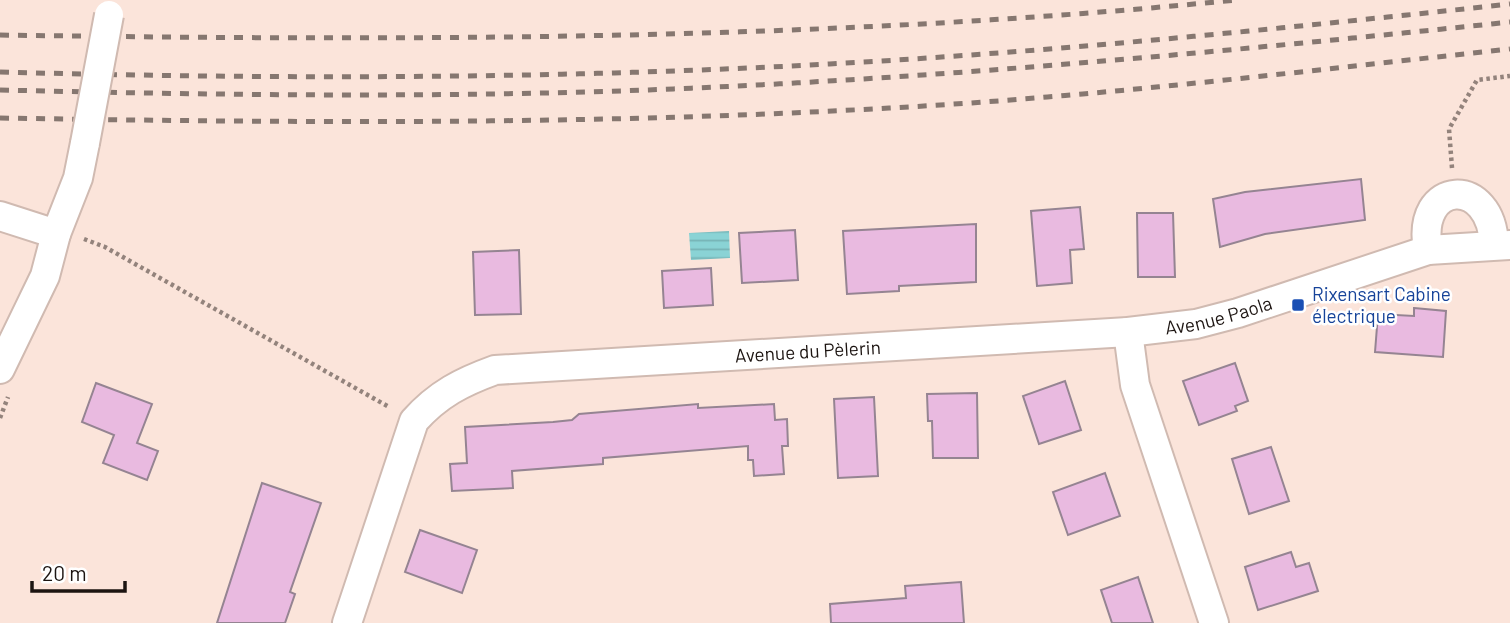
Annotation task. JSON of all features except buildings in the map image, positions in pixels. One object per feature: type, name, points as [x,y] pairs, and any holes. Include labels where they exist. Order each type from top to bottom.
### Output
[{"type":"street","points":[[0,369],[45,276],[70,237],[78,178],[110,8]]},
{"type":"street","points":[[1428,250],[1427,219],[1434,204],[1454,193]]},
{"type":"street","name":"Avenue Paola","points":[[1128,332],[1196,324],[1238,313],[1428,250],[1502,245],[1488,213],[1473,198],[1454,193]]},
{"type":"street","points":[[0,216],[70,237]]},
{"type":"street","points":[[1128,332],[1135,385],[1214,623]]},
{"type":"street","name":"Avenue du Pèlerin","points":[[347,623],[414,421],[430,403],[457,384],[495,370],[1128,332]]},
{"type":"path","points":[[1454,193],[1450,129],[1478,80],[1510,76]]},
{"type":"path","points":[[70,237],[128,260],[414,421]]},
{"type":"water","points":[[729,231],[730,258],[691,260],[689,233]]},
{"type":"railway","points":[[0,35],[310,38],[773,31],[1082,14],[1236,0]]},
{"type":"railway","points":[[0,72],[336,77],[561,74],[785,66],[974,55],[1127,42],[1510,4]]},
{"type":"railway","points":[[0,90],[404,95],[646,90],[863,79],[1079,63],[1510,22]]},
{"type":"railway","points":[[0,118],[445,121],[778,114],[1045,97],[1510,49]]},
{"type":"place","name":"Rixensart Cabine électrique","points":[[1298,305]]}]
